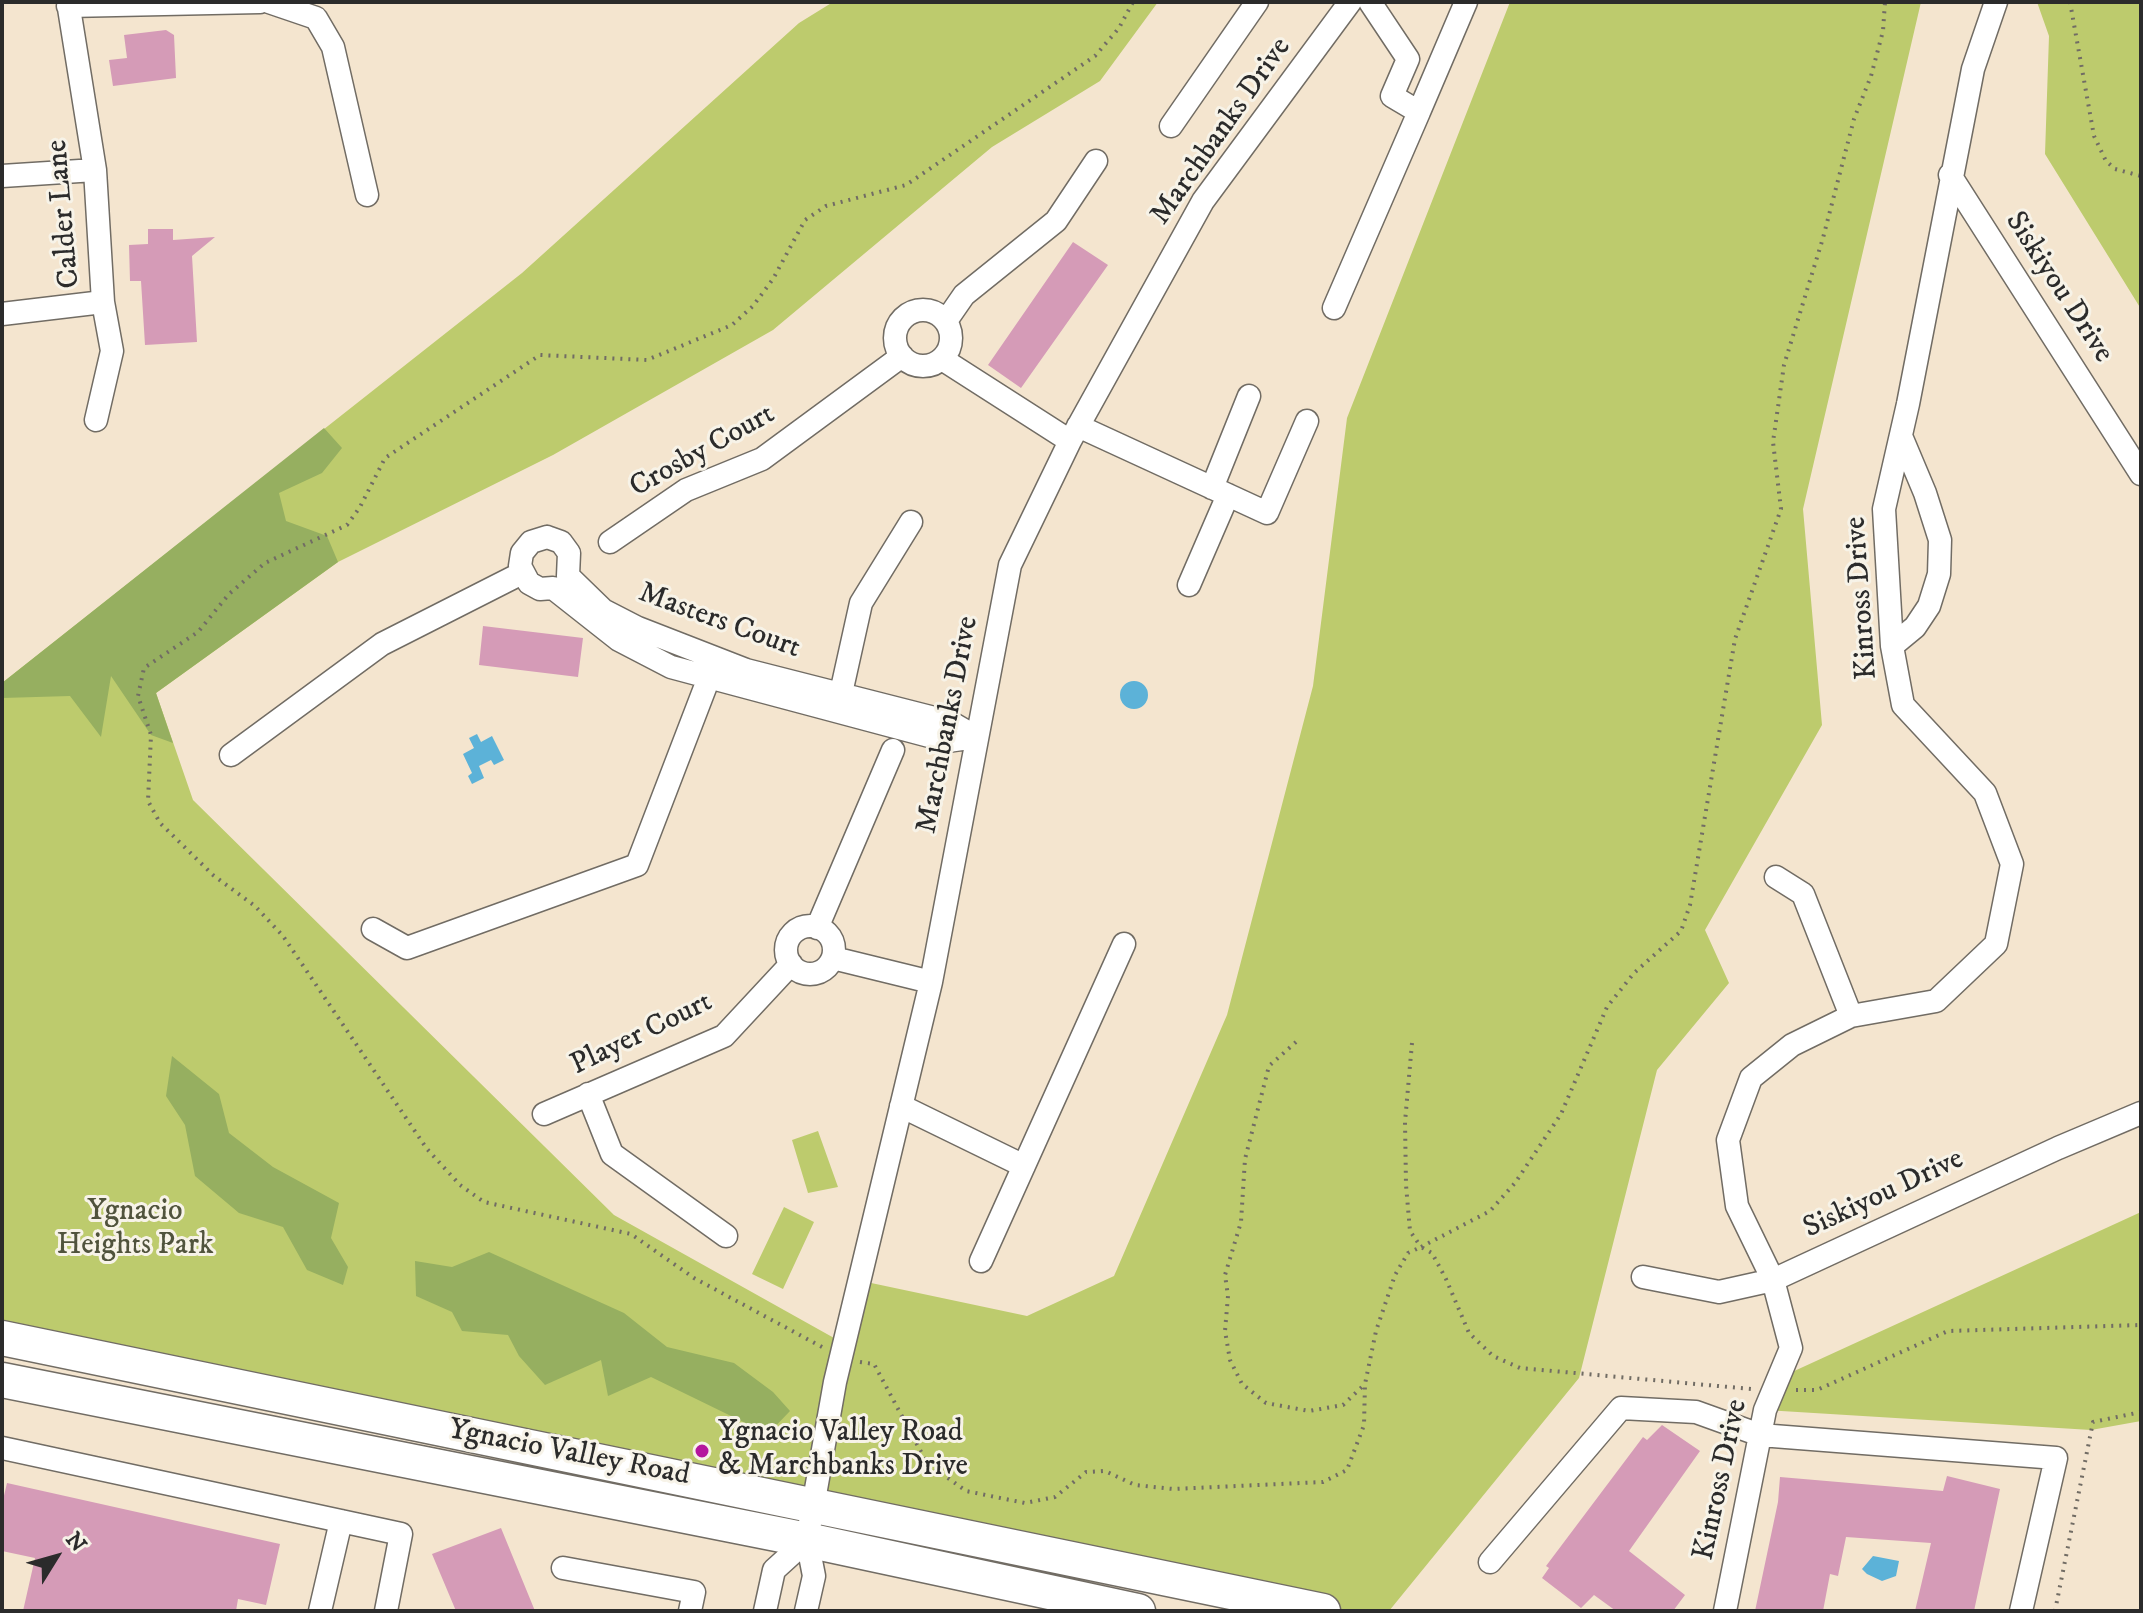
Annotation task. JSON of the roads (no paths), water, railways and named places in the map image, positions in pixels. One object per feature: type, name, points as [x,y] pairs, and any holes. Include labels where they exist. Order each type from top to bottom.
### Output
[{"type":"highway","name":"Ygnacio Valley Road","points":[[2,1338],[1323,1611]]},
{"type":"highway","name":"Ygnacio Valley Road","points":[[2,1380],[807,1540],[1138,1611]]},
{"type":"street","points":[[68,4],[260,2]]},
{"type":"street","points":[[269,2],[316,18],[333,47],[367,195]]},
{"type":"street","points":[[1171,126],[1257,2]]},
{"type":"street","name":"Marchbanks Drive","points":[[806,1611],[814,1576],[807,1540],[840,1357],[931,982],[1010,565],[1074,434],[1203,201],[1350,2]]},
{"type":"street","points":[[1370,2],[1408,59],[1392,96],[1419,112]]},
{"type":"street","points":[[1334,308],[1466,2]]},
{"type":"street","name":"Kinross Drive","points":[[1725,1611],[1760,1435],[1773,1391],[1791,1348],[1773,1280],[1737,1206],[1728,1140],[1751,1078],[1792,1045],[1851,1016],[1936,1001],[1996,944],[2012,864],[1985,793],[1903,705],[1892,646],[1884,509],[1973,69],[1996,2]]},
{"type":"street","name":"Calder Lane","points":[[68,4],[95,170],[103,302],[112,351],[96,420]]},
{"type":"street","points":[[946,321],[964,295],[1056,221],[1096,161]]},
{"type":"street","points":[[2,176],[95,170]]},
{"type":"street","name":"Siskiyou Drive","points":[[1950,175],[2141,474]]},
{"type":"street","points":[[2,314],[103,302]]},
{"type":"street","points":[[930,310],[946,321],[951,344],[942,359],[922,366],[902,356],[895,340],[904,317],[930,310]]},
{"type":"street","name":"Crosby Court","points":[[610,542],[686,490],[762,459],[902,356]]},
{"type":"street","points":[[942,359],[1074,434],[1267,513],[1307,421]]},
{"type":"street","points":[[1189,585],[1249,396]]},
{"type":"street","points":[[1892,646],[1915,627],[1929,606],[1939,574],[1940,540],[1925,493],[1901,436]]},
{"type":"street","points":[[836,702],[861,603],[911,522]]},
{"type":"street","name":"Masters Court","points":[[712,669],[603,610],[568,576],[569,553],[555,539],[538,538],[525,547],[520,559],[522,573],[534,587],[553,588],[619,640],[671,667],[712,669],[746,670],[836,702],[950,722],[976,737]]},
{"type":"street","points":[[231,755],[382,644],[522,573]]},
{"type":"street","points":[[373,929],[407,948],[637,865],[712,669]]},
{"type":"street","points":[[817,928],[893,750]]},
{"type":"street","points":[[1776,877],[1803,894],[1851,1016]]},
{"type":"street","points":[[802,928],[817,928],[833,942],[833,958],[824,970],[810,974],[791,964],[787,950],[791,937],[802,928]]},
{"type":"street","points":[[981,1261],[1124,944]]},
{"type":"street","points":[[833,958],[931,982]]},
{"type":"street","name":"Player Court","points":[[544,1114],[724,1036],[791,964]]},
{"type":"street","points":[[588,1094],[612,1154],[726,1236]]},
{"type":"street","points":[[901,1106],[1024,1166]]},
{"type":"street","name":"Siskiyou Drive","points":[[1643,1277],[1719,1292],[1773,1280],[2141,1113]]},
{"type":"street","points":[[1490,1562],[1621,1408],[1696,1412],[1760,1435],[2056,1458],[2021,1611]]},
{"type":"street","points":[[2,1448],[401,1534],[386,1611]]},
{"type":"street","points":[[320,1611],[341,1521]]},
{"type":"street","points":[[765,1611],[774,1570],[807,1540]]},
{"type":"street","points":[[563,1568],[694,1592],[690,1611]]},
{"type":"water","points":[[1134,681],[1144,685],[1148,695],[1144,705],[1134,709],[1124,705],[1120,695],[1124,685]]},
{"type":"water","points":[[477,734],[481,742],[492,736],[504,760],[494,765],[491,760],[479,766],[484,778],[472,784],[468,776],[472,773],[463,754],[474,748],[469,738]]},
{"type":"water","points":[[1873,1556],[1899,1561],[1896,1576],[1882,1581],[1867,1574],[1862,1569]]},
{"type":"place","name":"Ygnacio Valley Road & Marchbanks Drive","points":[[702,1451]]},
{"type":"park label","name":"Ygnacio Heights Park","points":[[135,1230]]}]
